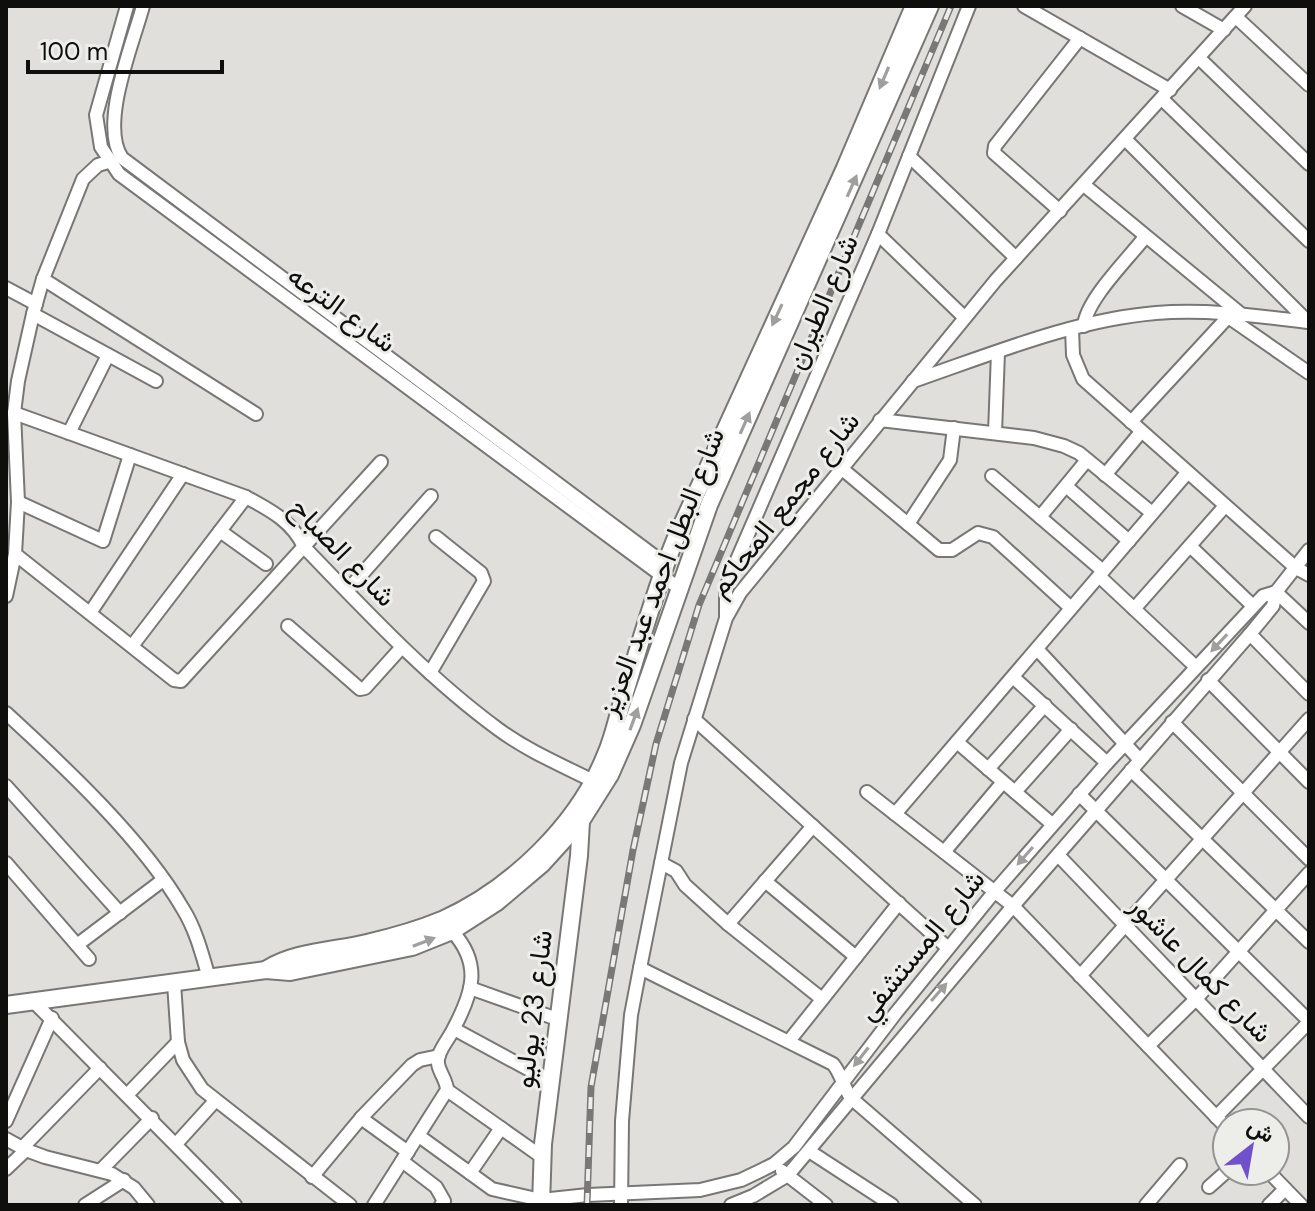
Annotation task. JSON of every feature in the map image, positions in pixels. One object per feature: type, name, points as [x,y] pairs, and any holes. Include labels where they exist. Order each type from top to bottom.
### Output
[{"type":"main road","name":"شارع البطل احمد عبد العزيز","points":[[266,970],[287,959],[404,935],[471,905],[546,845],[598,784],[663,570],[845,168],[914,6]]},
{"type":"main road","name":"شارع البطل احمد عبد العزيز","points":[[6,1005],[266,970],[290,972],[412,947],[452,931],[497,902],[542,864],[581,821],[632,725],[709,505],[930,6]]},
{"type":"main road","name":"شارع 23 يوليو","points":[[541,1203],[542,1157],[581,821]]},
{"type":"street","points":[[6,596],[15,554],[18,502],[14,413],[18,381],[43,279],[83,179],[98,165],[108,162],[101,147],[96,115],[127,6]]},
{"type":"street","name":"شارع الترعه","points":[[143,6],[116,104],[113,139],[122,158],[663,570],[680,589]]},
{"type":"street","name":"شارع الطيران","points":[[726,618],[730,576],[878,234],[969,6]]},
{"type":"street","points":[[1024,6],[1080,38],[1166,95],[1309,241]]},
{"type":"street","points":[[1182,6],[1224,30]]},
{"type":"street","name":"شارع مجمع المحاكم","points":[[621,1199],[623,1107],[631,1015],[681,763],[726,618],[740,593],[964,317],[1245,6]]},
{"type":"street","points":[[1236,17],[1309,85]]},
{"type":"street","points":[[1060,211],[994,153],[995,146],[1080,38]]},
{"type":"street","points":[[1199,58],[1309,164]]},
{"type":"street","points":[[1126,140],[1309,322]]},
{"type":"street","points":[[909,156],[1016,258]]},
{"type":"street","name":"شارع الترعه","points":[[108,162],[119,174],[663,570]]},
{"type":"street","points":[[1084,185],[1230,315],[1309,373]]},
{"type":"street","points":[[878,234],[964,317]]},
{"type":"street","points":[[1145,237],[1093,303],[1078,328],[1073,355],[1083,379],[1296,568],[1309,575]]},
{"type":"street","points":[[43,279],[256,414]]},
{"type":"street","points":[[6,288],[108,355],[156,381]]},
{"type":"street","points":[[910,382],[1078,328],[1154,313],[1230,315],[1309,322]]},
{"type":"street","points":[[1131,422],[1230,315]]},
{"type":"street","points":[[995,433],[998,352]]},
{"type":"street","points":[[69,433],[108,355]]},
{"type":"street","name":"شارع الصباح","points":[[14,413],[246,497],[284,520],[298,533],[304,547],[401,648],[430,673],[498,729],[543,757],[598,784]]},
{"type":"street","points":[[880,420],[995,433],[1064,446],[1087,460],[1152,513]]},
{"type":"street","points":[[908,524],[950,460],[954,428]]},
{"type":"street","points":[[6,447],[15,432]]},
{"type":"street","points":[[1105,475],[1141,432]]},
{"type":"street","points":[[18,502],[103,541],[130,455]]},
{"type":"street","points":[[1040,517],[1087,460]]},
{"type":"street","points":[[15,554],[174,680],[181,681],[381,462]]},
{"type":"street","points":[[841,468],[943,552],[952,550],[978,533],[989,534],[1071,608]]},
{"type":"street","points":[[895,814],[1187,473]]},
{"type":"street","points":[[90,613],[183,474]]},
{"type":"street","points":[[992,476],[1101,573],[1196,667]]},
{"type":"street","points":[[1066,486],[1129,541]]},
{"type":"street","points":[[347,591],[431,496]]},
{"type":"street","points":[[132,646],[246,497]]},
{"type":"street","points":[[1134,609],[1225,506]]},
{"type":"street","points":[[220,531],[266,564]]},
{"type":"street","points":[[430,673],[484,581],[481,573],[436,537]]},
{"type":"street","points":[[1190,546],[1253,606]]},
{"type":"street","name":"شارع المستشفي","points":[[731,1205],[788,1175],[1013,906],[1250,634],[1273,606],[1276,592],[1309,550]]},
{"type":"street","points":[[1276,592],[1309,623]]},
{"type":"street","name":"شارع المستشفي","points":[[419,1136],[492,1189],[541,1203],[621,1199],[700,1190],[741,1180],[774,1164],[794,1147],[948,948],[1052,824],[1253,606],[1263,596],[1276,592]]},
{"type":"street","points":[[288,626],[360,689],[365,688],[401,648]]},
{"type":"street","points":[[1250,634],[1309,694]]},
{"type":"street","points":[[1037,649],[1125,743],[1136,765],[1203,838],[1309,942]]},
{"type":"street","points":[[1013,677],[1107,763]]},
{"type":"street","points":[[1208,680],[1309,782]]},
{"type":"street","points":[[988,769],[1045,705]]},
{"type":"street","points":[[6,713],[84,787],[163,880],[184,910],[199,943],[209,978]]},
{"type":"street","points":[[694,719],[948,948]]},
{"type":"street","points":[[1080,976],[1309,719]]},
{"type":"street","points":[[1172,722],[1309,859]]},
{"type":"street","points":[[1015,792],[1071,729]]},
{"type":"street","points":[[957,742],[1052,824]]},
{"type":"street","points":[[944,852],[1003,782]]},
{"type":"street","points":[[6,786],[120,913]]},
{"type":"street","points":[[867,792],[1013,906],[1211,1112]]},
{"type":"street","points":[[1079,794],[1309,1021],[1226,1107]]},
{"type":"street","points":[[728,924],[813,826]]},
{"type":"street","name":"شارع كمال عاشور","points":[[1058,855],[1309,1117]]},
{"type":"street","points":[[6,863],[89,959]]},
{"type":"street","points":[[661,863],[676,871],[685,885],[728,924],[822,999]]},
{"type":"street","points":[[1148,1046],[1196,999],[1309,873]]},
{"type":"street","points":[[77,945],[163,880]]},
{"type":"street","points":[[765,881],[856,957]]},
{"type":"street","points":[[789,1041],[899,903]]},
{"type":"street","points":[[374,1205],[447,1090],[439,1067],[439,1056],[454,1029],[472,976],[469,954],[452,931]]},
{"type":"street","points":[[640,968],[833,1064],[851,1098],[975,1205]]},
{"type":"street","points":[[174,983],[178,1042],[191,1075],[215,1101],[350,1205]]},
{"type":"street","points":[[470,988],[557,1019]]},
{"type":"street","points":[[33,1001],[235,1205]]},
{"type":"street","points":[[6,1121],[52,1018]]},
{"type":"street","points":[[454,1029],[550,1081]]},
{"type":"street","points":[[127,1095],[178,1042]]},
{"type":"street","points":[[312,1177],[361,1118],[412,1065],[439,1056]]},
{"type":"street","points":[[6,1169],[100,1068]]},
{"type":"street","points":[[447,1090],[542,1157]]},
{"type":"street","points":[[176,1144],[215,1101]]},
{"type":"street","points":[[101,1170],[152,1118]]},
{"type":"street","points":[[361,1118],[436,1187],[444,1201],[441,1205]]},
{"type":"street","points":[[470,1173],[501,1128]]},
{"type":"street","points":[[6,1139],[24,1149],[101,1170],[124,1180],[148,1205]]},
{"type":"street","points":[[809,1151],[892,1205]]},
{"type":"street","points":[[774,1164],[826,1205]]},
{"type":"street","points":[[1148,1204],[1180,1165]]},
{"type":"street","points":[[85,1205],[124,1180]]},
{"type":"street","points":[[1269,1205],[1285,1189],[1301,1205]]},
{"type":"railway","points":[[587,1205],[591,1087],[633,850],[656,744],[699,605],[951,6]]}]
